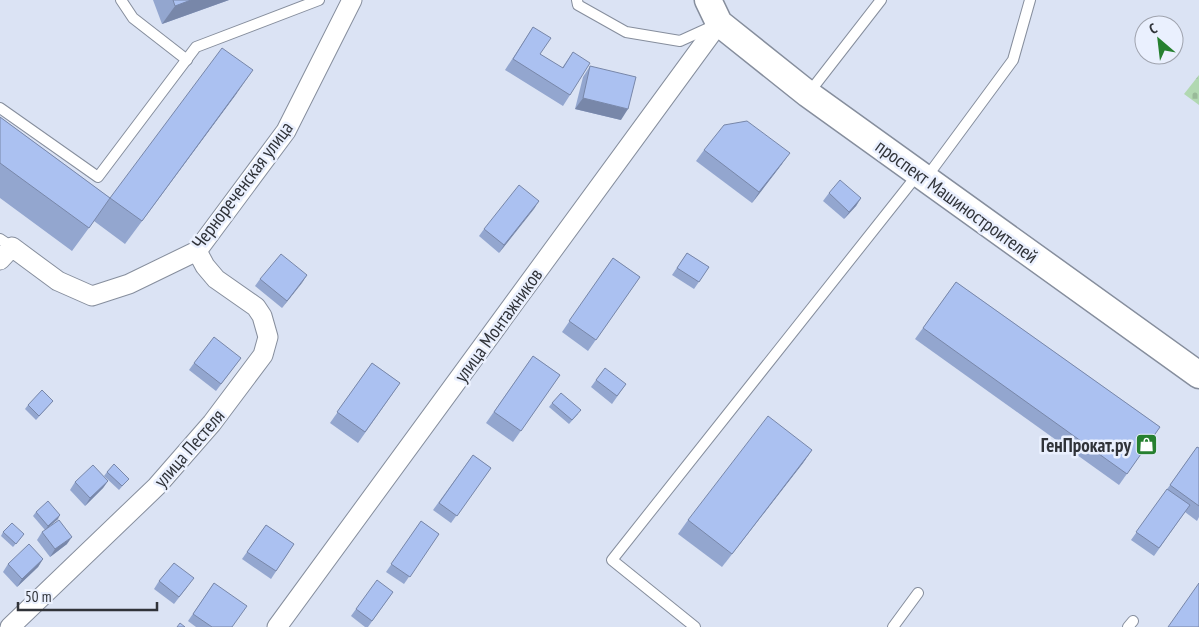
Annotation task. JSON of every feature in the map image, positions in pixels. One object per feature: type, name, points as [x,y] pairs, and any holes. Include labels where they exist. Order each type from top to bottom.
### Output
[{"type":"main road","name":"проспект Машиностроителей","points":[[714,11],[808,94],[1199,375]]},
{"type":"street","name":"Чернореченская улица","points":[[4,249],[58,281],[92,296],[129,284],[196,251],[286,131],[352,0]]},
{"type":"street","name":"улица Монтажников","points":[[277,627],[714,11]]},
{"type":"street","name":"улица Пестеля","points":[[10,627],[156,486],[212,423],[264,355],[268,337],[262,316],[256,307],[216,279],[196,251]]},
{"type":"lane","points":[[121,0],[133,18],[187,60]]},
{"type":"lane","points":[[0,108],[98,177],[196,47],[319,0]]},
{"type":"lane","points":[[578,0],[578,5],[626,32],[680,42],[714,11]]},
{"type":"lane","points":[[808,94],[881,0]]},
{"type":"lane","points":[[695,627],[612,560],[922,176],[1013,60],[1030,0]]},
{"type":"lane","points":[[893,627],[918,594]]},
{"type":"green space","points":[[1199,75],[1199,105],[1184,94]]},
{"type":"building","points":[[173,0],[191,0],[175,6]]},
{"type":"building","points":[[533,27],[551,38],[540,54],[563,68],[573,52],[590,63],[570,95],[513,59]]},
{"type":"building","points":[[222,48],[253,70],[142,221],[110,198]]},
{"type":"building","points":[[590,66],[636,77],[628,109],[583,98]]},
{"type":"building","points":[[0,117],[110,198],[89,228],[0,163]]},
{"type":"building","points":[[747,121],[790,153],[759,192],[704,150],[724,125]]},
{"type":"building","points":[[840,180],[861,198],[849,212],[829,193]]},
{"type":"building","points":[[519,185],[539,201],[504,245],[484,229]]},
{"type":"building","points":[[687,253],[709,267],[699,282],[677,268]]},
{"type":"building","points":[[281,254],[307,275],[287,301],[260,279]]},
{"type":"building","points":[[613,258],[640,277],[596,340],[569,321]]},
{"type":"building","points":[[956,282],[1160,427],[1127,474],[923,328]]},
{"type":"building","points":[[214,337],[241,358],[221,384],[194,363]]},
{"type":"building","points":[[533,356],[560,375],[521,431],[494,412]]},
{"type":"building","points":[[372,363],[400,383],[365,432],[337,412]]},
{"type":"building","points":[[605,368],[626,384],[617,396],[596,380]]},
{"type":"building","points":[[42,390],[53,401],[39,416],[28,405]]},
{"type":"building","points":[[561,393],[581,410],[572,420],[552,403]]},
{"type":"building","points":[[768,416],[812,450],[732,554],[688,520]]},
{"type":"building","points":[[1197,447],[1199,448],[1199,506],[1170,485]]},
{"type":"building","points":[[473,455],[491,468],[457,516],[439,503]]},
{"type":"building","points":[[114,464],[129,479],[122,486],[107,472]]},
{"type":"building","points":[[93,465],[108,481],[90,498],[75,482]]},
{"type":"building","points":[[1167,489],[1190,505],[1159,548],[1136,532]]},
{"type":"building","points":[[48,501],[60,515],[48,526],[36,512]]},
{"type":"building","points":[[59,520],[72,537],[55,549],[42,532]]},
{"type":"building","points":[[421,521],[439,534],[410,577],[391,564]]},
{"type":"building","points":[[12,523],[24,534],[16,544],[3,532]]},
{"type":"building","points":[[266,525],[294,544],[276,571],[247,552]]},
{"type":"building","points":[[29,544],[43,559],[22,579],[8,564]]},
{"type":"building","points":[[174,563],[194,578],[179,597],[159,581]]},
{"type":"building","points":[[377,580],[393,592],[372,621],[356,609]]},
{"type":"building","points":[[214,583],[247,606],[232,627],[212,627],[193,614]]},
{"type":"building","points":[[1199,583],[1199,627],[1168,627]]},
{"type":"building","points":[[180,623],[185,627],[177,627]]},
{"type":"place","name":"ГенПрокат.ру","points":[[1147,445]]}]
